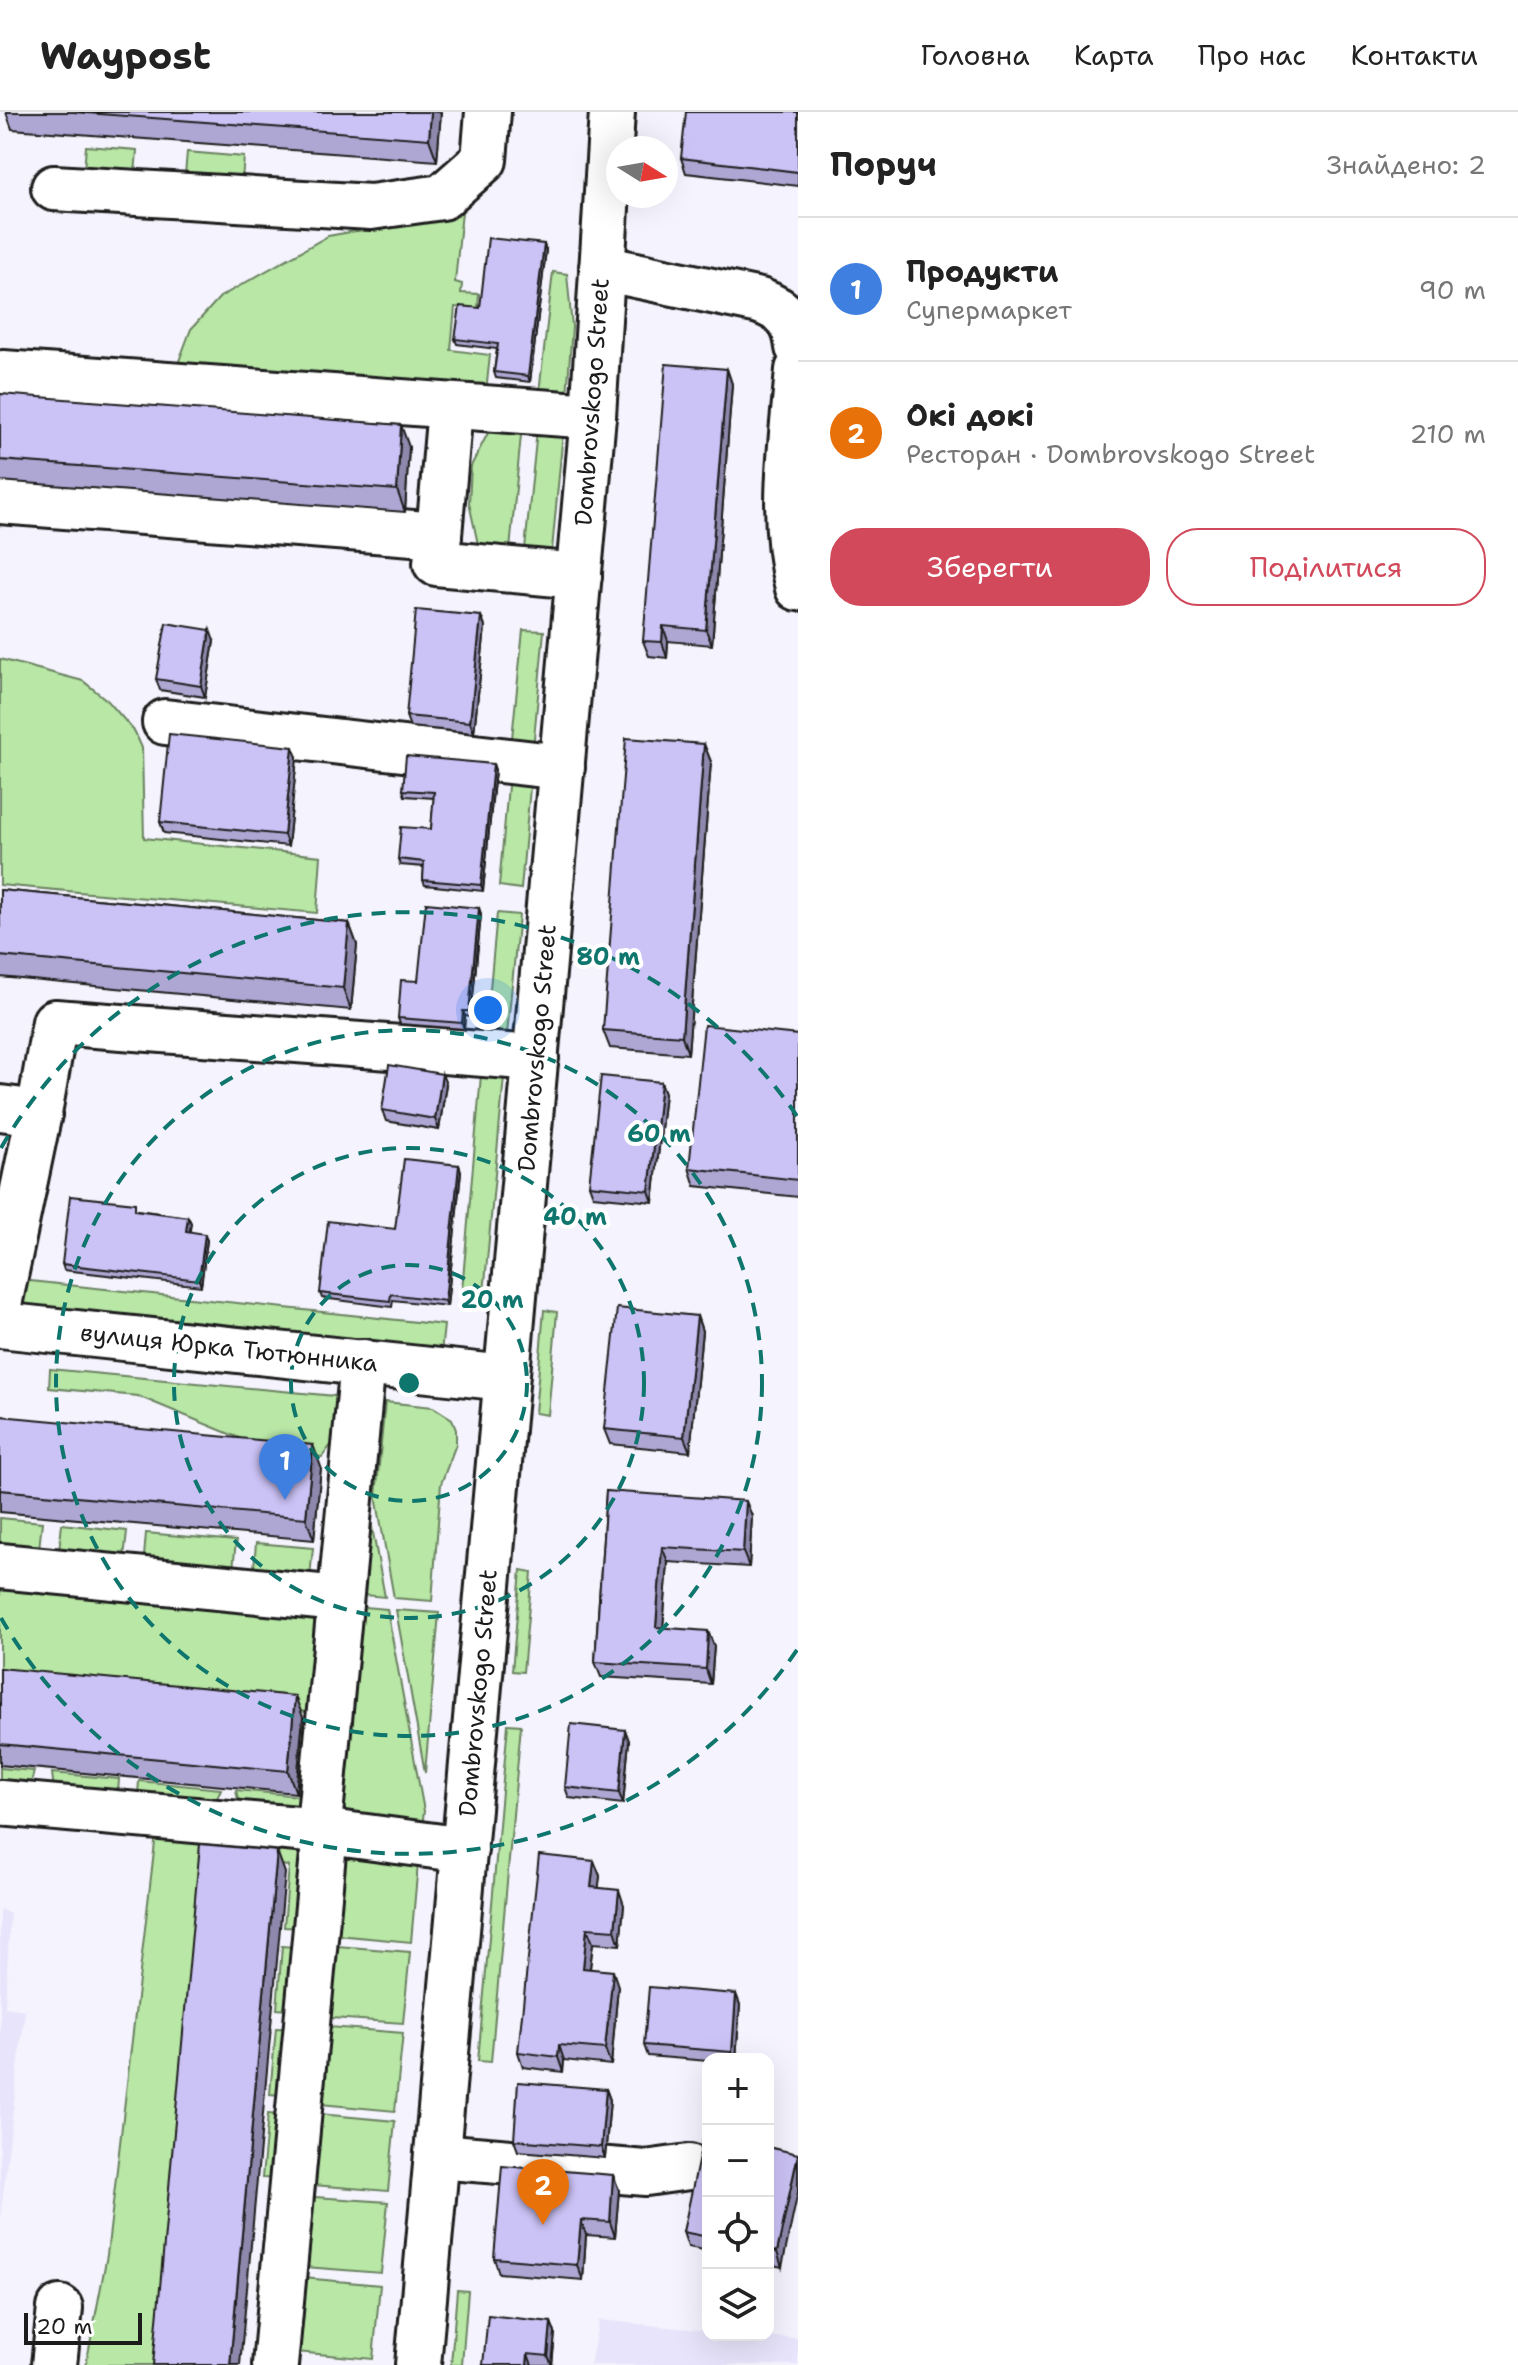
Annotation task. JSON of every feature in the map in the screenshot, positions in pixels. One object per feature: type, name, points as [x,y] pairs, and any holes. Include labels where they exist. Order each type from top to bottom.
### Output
[{"type":"street","points":[[54,188],[371,207],[442,197],[484,160],[488,112]]},
{"type":"street","name":"Dombrovskogo Street","points":[[418,2365],[593,416],[612,112]]},
{"type":"street","points":[[602,268],[760,301],[781,309],[796,329],[798,347]]},
{"type":"street","points":[[798,370],[788,495],[788,549],[798,588]]},
{"type":"street","points":[[3,373],[450,408],[532,410],[593,416]]},
{"type":"street","points":[[450,408],[436,563],[579,576]]},
{"type":"street","points":[[0,501],[439,535]]},
{"type":"street","points":[[165,722],[562,767]]},
{"type":"street","points":[[0,1300],[19,1110],[55,1022],[536,1058]]},
{"type":"street","name":"вулиця Юрка Тютюнника","points":[[0,1325],[506,1378]]},
{"type":"street","points":[[275,2365],[323,1853],[321,1831],[363,1362]]},
{"type":"street","points":[[0,1566],[340,1599]]},
{"type":"street","points":[[0,1803],[321,1831],[465,1850]]},
{"type":"street","points":[[437,2156],[646,2173],[689,2167]]},
{"type":"street","points":[[54,2365],[60,2308]]},
{"type":"shaded area","points":[[0,1909],[10,1914],[5,2007],[25,2010],[0,2220]]},
{"type":"shaded area","points":[[599,2320],[702,2330],[702,2341],[798,2338],[798,2365],[590,2365]]},
{"type":"green space","points":[[86,146],[137,150],[134,188],[84,171]]},
{"type":"green space","points":[[187,152],[244,157],[241,191],[184,186]]},
{"type":"green space","points":[[462,212],[455,282],[462,284],[461,293],[479,294],[478,309],[455,307],[451,350],[490,355],[485,401],[173,377],[191,329],[220,297],[328,236]]},
{"type":"green space","points":[[553,272],[567,274],[572,327],[567,396],[539,393]]},
{"type":"green space","points":[[492,425],[522,425],[509,560],[481,558],[469,503],[471,466]]},
{"type":"green space","points":[[537,430],[563,432],[551,561],[524,559]]},
{"type":"green space","points":[[523,630],[544,631],[533,749],[511,748]]},
{"type":"green space","points":[[0,659],[83,681],[108,701],[135,732],[142,748],[144,838],[321,856],[317,913],[0,885]]},
{"type":"green space","points":[[509,775],[531,776],[521,889],[499,886]]},
{"type":"green space","points":[[497,913],[519,915],[507,1034],[486,1032]]},
{"type":"green space","points":[[482,1064],[505,1066],[484,1293],[462,1290]]},
{"type":"green space","points":[[19,1282],[444,1325],[441,1353],[17,1305]]},
{"type":"green space","points":[[544,1310],[557,1312],[548,1415],[535,1413]]},
{"type":"green space","points":[[50,1369],[345,1397],[334,1441],[322,1457],[273,1452],[138,1396],[49,1388]]},
{"type":"green space","points":[[385,1402],[433,1407],[452,1419],[456,1430],[456,1444],[441,1484],[432,1601],[394,1598],[376,1496]]},
{"type":"green space","points":[[363,1479],[385,1597],[353,1594]]},
{"type":"green space","points":[[0,1518],[42,1522],[38,1558],[0,1554]]},
{"type":"green space","points":[[62,1524],[127,1531],[123,1567],[58,1560]]},
{"type":"green space","points":[[146,1533],[236,1541],[232,1578],[143,1569]]},
{"type":"green space","points":[[256,1543],[313,1548],[309,1586],[253,1580]]},
{"type":"green space","points":[[521,1570],[532,1572],[523,1672],[512,1671]]},
{"type":"green space","points":[[0,1578],[326,1616],[306,1812],[241,1814],[236,1790],[299,1796],[307,1712],[0,1684]]},
{"type":"green space","points":[[352,1606],[387,1609],[424,1811],[421,1833],[341,1821]]},
{"type":"green space","points":[[396,1610],[439,1613],[425,1773]]},
{"type":"green space","points":[[508,1724],[521,1725],[491,2062],[478,2061]]},
{"type":"green space","points":[[0,1768],[34,1771],[28,1796],[0,1793]]},
{"type":"green space","points":[[52,1773],[119,1779],[118,1793],[55,1798]]},
{"type":"green space","points":[[139,1781],[221,1789],[210,1812],[138,1794]]},
{"type":"green space","points":[[156,1834],[302,1842],[305,1928],[284,1927],[289,1866],[202,1858],[161,2365],[86,2365],[107,2255]]},
{"type":"green space","points":[[419,1852],[411,1942],[326,1934],[334,1855]]},
{"type":"green space","points":[[325,1945],[410,1952],[403,2023],[318,2017]]},
{"type":"green space","points":[[282,1946],[303,1948],[298,2011],[277,2009]]},
{"type":"green space","points":[[317,2026],[403,2033],[395,2111],[310,2103]]},
{"type":"green space","points":[[276,2028],[296,2029],[290,2096],[270,2094]]},
{"type":"green space","points":[[308,2113],[395,2121],[388,2191],[301,2184]]},
{"type":"green space","points":[[268,2114],[288,2116],[283,2179],[262,2178]]},
{"type":"green space","points":[[300,2196],[388,2202],[381,2273],[293,2266]]},
{"type":"green space","points":[[292,2277],[380,2285],[373,2359],[285,2351]]},
{"type":"green space","points":[[457,2290],[468,2291],[462,2365],[451,2365]]},
{"type":"building","points":[[73,112],[431,112],[429,139]]},
{"type":"building","points":[[686,112],[798,112],[798,172],[681,158]]},
{"type":"building","points":[[488,238],[544,244],[528,376],[494,372],[498,344],[455,339],[460,306],[480,308]]},
{"type":"building","points":[[666,364],[727,369],[706,630],[663,626],[662,642],[643,641]]},
{"type":"building","points":[[0,394],[401,425],[397,490],[0,460]]},
{"type":"building","points":[[416,610],[481,616],[470,722],[406,716]]},
{"type":"building","points":[[166,623],[210,630],[201,686],[156,679]]},
{"type":"building","points":[[169,734],[293,747],[284,835],[160,822]]},
{"type":"building","points":[[626,738],[704,744],[682,1036],[603,1030]]},
{"type":"building","points":[[406,756],[493,764],[481,885],[423,880],[424,862],[398,859],[401,827],[431,829],[434,792],[403,790]]},
{"type":"building","points":[[0,890],[349,923],[343,988],[0,956]]},
{"type":"building","points":[[426,903],[479,908],[469,1011],[463,1011],[462,1023],[398,1018],[401,980],[418,981]]},
{"type":"building","points":[[704,1025],[798,1035],[798,1180],[689,1168]]},
{"type":"building","points":[[389,1065],[442,1074],[435,1119],[382,1110]]},
{"type":"building","points":[[601,1076],[661,1082],[649,1191],[589,1185]]},
{"type":"building","points":[[404,1159],[459,1165],[445,1301],[391,1294],[390,1301],[320,1293],[328,1221],[395,1229]]},
{"type":"building","points":[[70,1196],[135,1203],[135,1210],[188,1217],[186,1231],[205,1234],[199,1280],[62,1264]]},
{"type":"building","points":[[617,1308],[697,1316],[684,1437],[604,1429]]},
{"type":"building","points":[[0,1416],[313,1445],[306,1518],[0,1490]]},
{"type":"building","points":[[606,1491],[746,1501],[743,1552],[662,1547],[656,1627],[708,1631],[706,1669],[595,1662]]},
{"type":"building","points":[[0,1668],[295,1696],[288,1771],[0,1744]]},
{"type":"building","points":[[571,1724],[625,1730],[619,1793],[565,1787]]},
{"type":"building","points":[[200,1844],[277,1851],[230,2365],[153,2365]]},
{"type":"building","points":[[539,1855],[594,1861],[591,1887],[619,1890],[615,1930],[587,1928],[583,1968],[613,1971],[605,2049],[559,2045],[558,2057],[518,2052]]},
{"type":"building","points":[[649,1987],[736,1994],[732,2052],[644,2045]]},
{"type":"building","points":[[518,2082],[606,2089],[601,2147],[514,2140]]},
{"type":"building","points":[[702,2143],[702,2236],[683,2232]]},
{"type":"building","points":[[774,2148],[798,2154],[777,2252],[774,2251]]},
{"type":"building","points":[[502,2166],[613,2175],[610,2222],[581,2220],[577,2265],[494,2258]]},
{"type":"building","points":[[488,2315],[551,2322],[548,2356],[528,2354],[527,2365],[483,2365]]},
{"type":"place","name":"Продукти","points":[[285,1500]]},
{"type":"place","name":"Окі докі","points":[[543,2225]]}]
